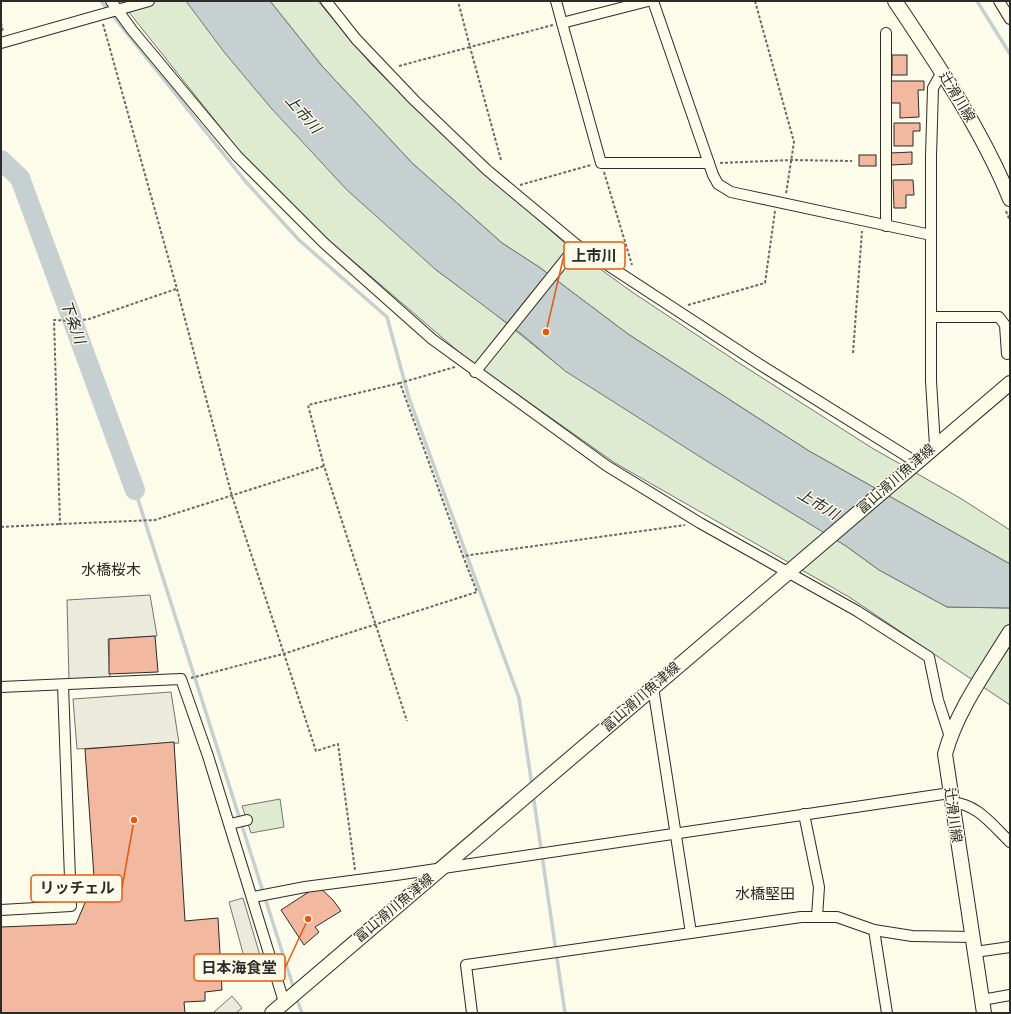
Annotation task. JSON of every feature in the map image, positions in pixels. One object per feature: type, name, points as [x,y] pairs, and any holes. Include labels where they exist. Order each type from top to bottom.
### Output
[{"type":"main road","name":"辻滑川線","points":[[895,1],[942,72],[975,128],[1008,204]]},
{"type":"main road","name":"富山滑川魚津線","points":[[272,1013],[1010,383]]},
{"type":"main road","name":"辻滑川線","points":[[983,1007],[945,754],[950,737],[974,689],[1010,632]]},
{"type":"street","points":[[110,1],[132,30],[237,156],[324,243],[432,339],[475,372],[607,466],[700,523],[857,611],[929,657],[938,700],[950,737]]},
{"type":"street","points":[[1,43],[101,16],[149,1]]},
{"type":"street","points":[[326,1],[356,39],[409,94],[487,170],[577,245],[911,467]]},
{"type":"street","points":[[556,1],[601,162],[709,163]]},
{"type":"street","points":[[562,23],[648,1]]},
{"type":"street","points":[[653,1],[709,163],[718,184],[732,192],[863,222],[931,235]]},
{"type":"street","points":[[999,1],[1010,19]]},
{"type":"street","points":[[886,33],[886,226]]},
{"type":"street","points":[[935,446],[931,381],[933,88],[942,72]]},
{"type":"street","points":[[475,372],[577,245]]},
{"type":"street","points":[[931,317],[999,318],[1005,326],[1006,354]]},
{"type":"street","points":[[1,687],[181,680],[208,756],[287,1000]]},
{"type":"street","points":[[1,910],[71,906],[62,685]]},
{"type":"street","points":[[653,687],[691,933]]},
{"type":"street","points":[[254,897],[271,892],[440,869],[804,814],[951,798],[977,811],[1010,842]]},
{"type":"street","points":[[804,814],[819,887],[817,917]]},
{"type":"street","points":[[230,824],[247,820]]},
{"type":"street","points":[[472,1013],[466,965],[801,917],[837,917],[874,930],[912,936],[972,937]]},
{"type":"street","points":[[874,930],[887,1013]]},
{"type":"street","points":[[975,952],[1010,947]]},
{"type":"street","points":[[983,1007],[1010,995]]},
{"type":"path","points":[[458,1],[501,160]]},
{"type":"path","points":[[681,313],[686,306],[765,283],[780,203],[794,142],[755,1]]},
{"type":"path","points":[[101,16],[177,289],[232,496],[283,654],[316,751],[338,744],[357,880]]},
{"type":"path","points":[[399,66],[562,23]]},
{"type":"path","points":[[709,163],[791,160],[852,161]]},
{"type":"path","points":[[509,188],[601,162],[632,265]]},
{"type":"path","points":[[1008,204],[1010,221]]},
{"type":"path","points":[[853,353],[863,222]]},
{"type":"path","points":[[60,524],[54,320],[74,321],[89,319],[177,289]]},
{"type":"path","points":[[407,721],[324,466],[308,405],[400,383],[465,364]]},
{"type":"path","points":[[199,677],[283,654],[375,626],[477,592],[400,383]]},
{"type":"path","points":[[1,527],[155,520],[324,466]]},
{"type":"path","points":[[463,556],[700,523]]},
{"type":"green space","points":[[120,1],[186,1],[435,269],[489,309],[563,369],[846,546],[879,570],[947,607],[1010,608],[1010,705],[849,597],[615,463],[466,358],[318,231],[249,163]]},
{"type":"green space","points":[[270,1],[318,1],[371,64],[458,149],[567,245],[632,292],[739,363],[872,448],[960,498],[1010,530],[1010,564],[809,451],[628,334],[539,267],[502,243],[412,163],[322,66]]},
{"type":"green space","points":[[280,799],[284,827],[251,833],[242,806]]},
{"type":"shaded area","points":[[150,595],[157,636],[108,639],[110,680],[69,681],[67,600]]},
{"type":"shaded area","points":[[171,692],[179,743],[77,749],[73,699]]},
{"type":"shaded area","points":[[243,898],[264,969],[249,975],[229,902]]},
{"type":"shaded area","points":[[232,996],[242,1008],[236,1013],[213,1013]]},
{"type":"water","points":[[186,1],[270,1],[322,66],[412,163],[502,243],[539,267],[628,334],[809,451],[1010,564],[1010,608],[947,607],[879,570],[846,546],[713,465],[565,371],[524,336],[435,269],[347,190],[271,108],[224,52]]},
{"type":"building","points":[[892,55],[907,55],[907,75],[892,75]]},
{"type":"building","points":[[891,81],[924,81],[924,90],[918,90],[919,117],[900,118],[900,103],[891,103]]},
{"type":"building","points":[[894,123],[920,123],[920,131],[913,131],[913,146],[894,146]]},
{"type":"building","points":[[912,152],[912,164],[891,165],[890,153]]},
{"type":"building","points":[[859,155],[876,155],[876,166],[859,166]]},
{"type":"building","points":[[893,180],[913,180],[914,195],[906,195],[906,208],[894,208]]},
{"type":"building","points":[[155,636],[158,672],[109,674],[109,639]]},
{"type":"building","points":[[174,742],[185,921],[218,918],[222,990],[205,992],[205,1001],[184,1002],[185,1013],[1,1013],[1,927],[76,924],[90,891],[95,891],[85,749]]},
{"type":"building","points":[[318,886],[333,900],[341,911],[315,927],[319,932],[304,945],[281,910]]},
{"type":"waterway","points":[[101,1],[246,182],[299,240],[387,317],[409,398],[519,698],[532,786]]},
{"type":"waterway","points":[[977,1],[1010,54]]},
{"type":"waterway","name":"下条川","points":[[1,160],[20,178],[135,490]]},
{"type":"waterway","points":[[135,490],[294,989]]},
{"type":"waterway","points":[[533,794],[565,1013]]},
{"type":"waterway","points":[[296,997],[302,1013]]},
{"type":"place","name":"上市川","points":[[546,332]]},
{"type":"place","name":"リッチェル","points":[[134,820]]},
{"type":"place","name":"日本海食堂","points":[[308,919]]},
{"type":"district","name":"水橋桜木","points":[[111,570]]},
{"type":"district","name":"水橋堅田","points":[[765,894]]}]
